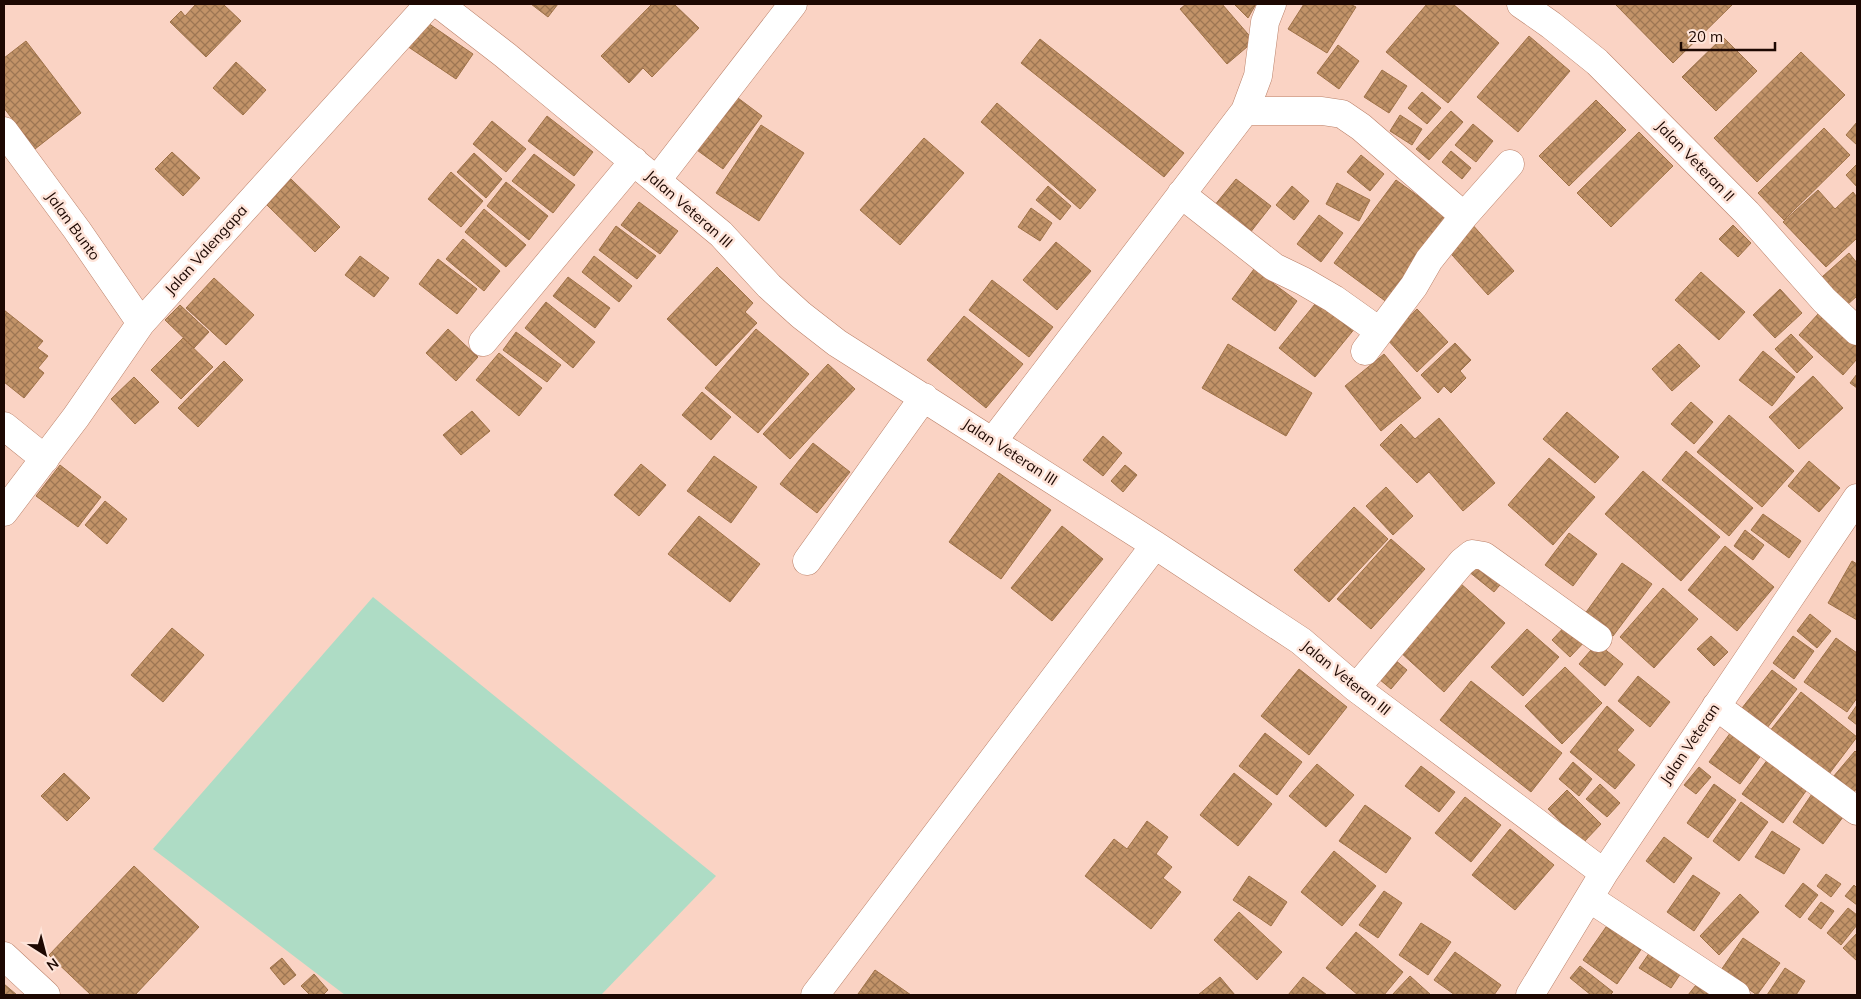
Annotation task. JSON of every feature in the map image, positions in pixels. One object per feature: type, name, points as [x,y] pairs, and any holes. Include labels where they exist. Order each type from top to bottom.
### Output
[{"type":"street","name":"Jalan Valengapa","points":[[4,512],[45,459],[141,322],[429,4]]},
{"type":"street","name":"Jalan Veteran III","points":[[439,4],[505,55],[721,234],[770,286],[801,315],[837,343],[1155,545],[1301,641],[1356,688],[1604,873]]},
{"type":"street","points":[[657,180],[793,4]]},
{"type":"street","points":[[993,441],[1245,111],[1258,76],[1265,22],[1272,4]]},
{"type":"street","name":"Jalan Veteran II","points":[[1521,4],[1551,25],[1597,62],[1740,206],[1824,300],[1857,331]]},
{"type":"street","points":[[1245,111],[1322,111],[1342,114],[1361,127],[1464,216]]},
{"type":"street","name":"Jalan Bunto","points":[[4,131],[77,230],[141,322]]},
{"type":"street","points":[[483,342],[634,161]]},
{"type":"street","points":[[1181,194],[1274,267],[1334,299],[1372,341],[1414,286],[1429,260],[1464,216],[1510,164]]},
{"type":"street","points":[[807,561],[924,397]]},
{"type":"street","points":[[4,426],[45,459]]},
{"type":"street","name":"Jalan Veteran","points":[[1530,995],[1604,873],[1716,706],[1849,527],[1857,498]]},
{"type":"street","points":[[815,995],[1155,545]]},
{"type":"street","points":[[1356,688],[1462,562],[1472,554],[1484,556],[1598,638]]},
{"type":"street","points":[[1716,706],[1857,811]]},
{"type":"street","points":[[1589,898],[1736,995]]},
{"type":"street","points":[[4,956],[46,995]]},
{"type":"green space","points":[[373,597],[716,876],[601,995],[345,995],[153,849]]},
{"type":"building","points":[[196,4],[223,4],[241,21],[206,57],[170,22],[181,11],[185,16]]},
{"type":"building","points":[[531,4],[558,4],[548,17]]},
{"type":"building","points":[[652,4],[674,4],[699,28],[652,77],[643,68],[629,83],[601,56]]},
{"type":"building","points":[[1186,4],[1222,4],[1254,41],[1227,64],[1180,9]]},
{"type":"building","points":[[1234,4],[1256,4],[1248,18]]},
{"type":"building","points":[[1304,4],[1350,4],[1356,7],[1327,53],[1288,29]]},
{"type":"building","points":[[1427,4],[1453,4],[1499,43],[1448,103],[1386,52]]},
{"type":"building","points":[[1615,4],[1733,4],[1673,63]]},
{"type":"building","points":[[425,21],[473,54],[456,79],[407,46]]},
{"type":"building","points":[[1529,36],[1570,71],[1518,132],[1477,97]]},
{"type":"building","points":[[1723,37],[1757,71],[1716,111],[1682,77]]},
{"type":"building","points":[[1040,39],[1184,153],[1164,177],[1021,63]]},
{"type":"building","points":[[26,41],[81,113],[35,149],[4,108],[4,58]]},
{"type":"building","points":[[1338,45],[1359,61],[1339,89],[1317,73]]},
{"type":"building","points":[[1801,52],[1845,95],[1757,182],[1714,138]]},
{"type":"building","points":[[236,62],[266,90],[243,115],[213,88]]},
{"type":"building","points":[[1382,70],[1407,86],[1389,113],[1364,97]]},
{"type":"building","points":[[730,92],[762,116],[723,169],[690,145]]},
{"type":"building","points":[[1422,92],[1441,108],[1427,124],[1408,108]]},
{"type":"building","points":[[1596,100],[1626,130],[1569,186],[1539,156]]},
{"type":"building","points":[[997,103],[1096,190],[1080,209],[981,122]]},
{"type":"building","points":[[1451,111],[1463,122],[1429,160],[1416,149]]},
{"type":"building","points":[[1400,115],[1422,129],[1412,145],[1390,131]]},
{"type":"building","points":[[547,116],[593,152],[574,176],[528,141]]},
{"type":"building","points":[[492,121],[526,149],[506,172],[473,144]]},
{"type":"building","points":[[1857,122],[1857,145],[1846,135]]},
{"type":"building","points":[[1473,124],[1493,141],[1476,162],[1455,145]]},
{"type":"building","points":[[761,125],[804,153],[759,221],[716,193]]},
{"type":"building","points":[[1824,128],[1850,155],[1784,220],[1758,193]]},
{"type":"building","points":[[1639,132],[1673,166],[1611,227],[1577,193]]},
{"type":"building","points":[[924,138],[964,173],[900,245],[860,210]]},
{"type":"building","points":[[1451,151],[1471,168],[1462,179],[1442,162]]},
{"type":"building","points":[[172,152],[200,178],[183,196],[155,169]]},
{"type":"building","points":[[474,153],[502,179],[486,198],[457,172]]},
{"type":"building","points":[[534,154],[575,185],[553,213],[512,181]]},
{"type":"building","points":[[1361,155],[1384,174],[1370,191],[1347,172]]},
{"type":"building","points":[[1857,164],[1857,187],[1846,175]]},
{"type":"building","points":[[451,172],[483,201],[461,227],[428,199]]},
{"type":"building","points":[[291,179],[340,227],[315,252],[267,205]]},
{"type":"building","points":[[1236,179],[1271,206],[1246,238],[1210,211]]},
{"type":"building","points":[[1396,180],[1451,220],[1388,303],[1334,263]]},
{"type":"building","points":[[506,182],[548,216],[529,240],[487,206]]},
{"type":"building","points":[[1337,183],[1370,200],[1359,221],[1326,204]]},
{"type":"building","points":[[1048,186],[1071,206],[1060,220],[1036,200]]},
{"type":"building","points":[[1292,186],[1309,201],[1294,220],[1276,205]]},
{"type":"building","points":[[1818,190],[1835,209],[1853,192],[1857,197],[1857,238],[1826,267],[1783,222]]},
{"type":"building","points":[[639,202],[678,231],[660,254],[621,225]]},
{"type":"building","points":[[1031,208],[1052,223],[1040,241],[1018,227]]},
{"type":"building","points":[[484,209],[526,245],[506,267],[465,232]]},
{"type":"building","points":[[1319,215],[1343,233],[1321,262],[1297,244]]},
{"type":"building","points":[[1470,222],[1514,271],[1488,295],[1444,246]]},
{"type":"building","points":[[1733,225],[1751,243],[1738,257],[1719,239]]},
{"type":"building","points":[[616,226],[656,256],[637,279],[599,250]]},
{"type":"building","points":[[463,239],[500,271],[484,291],[446,259]]},
{"type":"building","points":[[1056,242],[1091,271],[1057,310],[1023,280]]},
{"type":"building","points":[[1849,253],[1857,263],[1857,296],[1847,305],[1822,277]]},
{"type":"building","points":[[360,256],[389,278],[374,297],[345,275]]},
{"type":"building","points":[[594,256],[632,286],[619,302],[582,272]]},
{"type":"building","points":[[438,259],[477,289],[457,314],[419,284]]},
{"type":"building","points":[[717,267],[753,303],[745,312],[757,323],[716,366],[667,319]]},
{"type":"building","points":[[1254,269],[1297,301],[1275,331],[1232,299]]},
{"type":"building","points":[[1701,272],[1745,312],[1719,340],[1675,300]]},
{"type":"building","points":[[568,277],[610,308],[595,328],[553,296]]},
{"type":"building","points":[[214,278],[254,315],[226,345],[186,308]]},
{"type":"building","points":[[992,280],[1053,327],[1029,357],[969,310]]},
{"type":"building","points":[[1780,289],[1802,313],[1775,338],[1753,315]]},
{"type":"building","points":[[1320,298],[1356,327],[1315,377],[1279,348]]},
{"type":"building","points":[[546,302],[595,342],[573,368],[525,328]]},
{"type":"building","points":[[180,305],[209,332],[194,348],[165,320]]},
{"type":"building","points":[[1417,309],[1448,342],[1417,372],[1386,338]]},
{"type":"building","points":[[4,310],[43,341],[37,348],[48,356],[38,368],[44,373],[24,398],[4,382]]},
{"type":"building","points":[[1819,313],[1857,347],[1857,359],[1843,375],[1799,335]]},
{"type":"building","points":[[964,316],[1023,364],[986,408],[927,360]]},
{"type":"building","points":[[448,329],[478,357],[456,381],[426,353]]},
{"type":"building","points":[[756,329],[809,374],[758,433],[705,388]]},
{"type":"building","points":[[516,332],[561,365],[547,382],[503,350]]},
{"type":"building","points":[[1791,334],[1813,357],[1797,373],[1775,349]]},
{"type":"building","points":[[183,338],[213,367],[181,399],[151,370]]},
{"type":"building","points":[[1455,343],[1471,360],[1460,371],[1466,378],[1451,393],[1444,386],[1438,393],[1421,375]]},
{"type":"building","points":[[1228,344],[1312,393],[1286,436],[1202,388]]},
{"type":"building","points":[[1679,344],[1700,366],[1672,391],[1652,369]]},
{"type":"building","points":[[1763,351],[1795,377],[1772,406],[1739,380]]},
{"type":"building","points":[[499,353],[542,388],[519,416],[476,380]]},
{"type":"building","points":[[1384,354],[1421,398],[1381,431],[1345,386]]},
{"type":"building","points":[[224,361],[243,380],[198,427],[178,408]]},
{"type":"building","points":[[828,364],[855,389],[790,459],[763,434]]},
{"type":"building","points":[[1857,374],[1857,388],[1850,383]]},
{"type":"building","points":[[1813,376],[1843,408],[1799,449],[1769,417]]},
{"type":"building","points":[[134,377],[159,402],[135,424],[111,399]]},
{"type":"building","points":[[702,392],[731,417],[711,440],[682,415]]},
{"type":"building","points":[[1691,402],[1713,422],[1694,444],[1671,424]]},
{"type":"building","points":[[472,411],[490,431],[461,455],[443,435]]},
{"type":"building","points":[[1567,412],[1619,457],[1595,483],[1543,439]]},
{"type":"building","points":[[1729,415],[1794,471],[1762,507],[1697,452]]},
{"type":"building","points":[[1439,418],[1495,483],[1463,511],[1429,472],[1417,483],[1380,445],[1401,424],[1415,439]]},
{"type":"building","points":[[1103,436],[1122,453],[1103,476],[1083,460]]},
{"type":"building","points":[[813,443],[850,472],[817,513],[780,484]]},
{"type":"building","points":[[1686,451],[1753,508],[1729,536],[1662,480]]},
{"type":"building","points":[[714,456],[757,487],[731,523],[687,491]]},
{"type":"building","points":[[1549,458],[1595,497],[1553,545],[1508,505]]},
{"type":"building","points":[[1809,461],[1840,488],[1819,512],[1788,486]]},
{"type":"building","points":[[641,464],[666,485],[639,516],[614,495]]},
{"type":"building","points":[[60,465],[101,497],[78,527],[36,496]]},
{"type":"building","points":[[1125,465],[1137,475],[1123,492],[1111,481]]},
{"type":"building","points":[[1643,471],[1720,537],[1681,581],[1605,514]]},
{"type":"building","points":[[999,473],[1051,510],[1001,579],[949,542]]},
{"type":"building","points":[[1386,487],[1413,516],[1393,535],[1366,506]]},
{"type":"building","points":[[105,501],[127,519],[107,544],[85,525]]},
{"type":"building","points":[[1354,507],[1388,539],[1329,602],[1294,570]]},
{"type":"building","points":[[1763,514],[1801,541],[1789,558],[1751,530]]},
{"type":"building","points":[[699,516],[760,564],[730,602],[668,554]]},
{"type":"building","points":[[1062,526],[1103,559],[1052,621],[1011,588]]},
{"type":"building","points":[[1745,530],[1764,545],[1753,560],[1734,546]]},
{"type":"building","points":[[1569,533],[1597,554],[1573,586],[1545,565]]},
{"type":"building","points":[[1391,539],[1425,569],[1371,629],[1337,599]]},
{"type":"building","points":[[1725,546],[1774,587],[1737,631],[1688,590]]},
{"type":"building","points":[[1478,559],[1504,580],[1494,592],[1468,571]]},
{"type":"building","points":[[1852,561],[1857,564],[1857,620],[1828,603]]},
{"type":"building","points":[[1622,563],[1652,584],[1613,636],[1584,615]]},
{"type":"building","points":[[1460,583],[1505,623],[1444,692],[1399,651]]},
{"type":"building","points":[[1663,588],[1698,619],[1654,668],[1620,637]]},
{"type":"building","points":[[1810,614],[1831,631],[1817,648],[1797,631]]},
{"type":"building","points":[[1570,621],[1588,638],[1570,657],[1552,640]]},
{"type":"building","points":[[172,628],[204,655],[163,702],[131,675]]},
{"type":"building","points":[[1527,629],[1559,657],[1523,696],[1491,667]]},
{"type":"building","points":[[1711,636],[1728,652],[1714,666],[1697,649]]},
{"type":"building","points":[[1793,636],[1814,651],[1794,679],[1773,663]]},
{"type":"building","points":[[1836,638],[1857,653],[1857,698],[1847,712],[1804,682]]},
{"type":"building","points":[[1597,643],[1623,664],[1605,686],[1579,664]]},
{"type":"building","points":[[1388,654],[1407,670],[1391,689],[1373,674]]},
{"type":"building","points":[[1565,667],[1602,703],[1562,744],[1525,706]]},
{"type":"building","points":[[1299,669],[1347,707],[1309,755],[1261,716]]},
{"type":"building","points":[[1772,670],[1797,689],[1767,728],[1742,708]]},
{"type":"building","points":[[1638,676],[1670,702],[1650,727],[1618,701]]},
{"type":"building","points":[[1471,681],[1562,753],[1531,792],[1440,720]]},
{"type":"building","points":[[1801,692],[1857,737],[1826,778],[1769,732]]},
{"type":"building","points":[[1857,705],[1857,725],[1848,718]]},
{"type":"building","points":[[1607,706],[1634,730],[1617,750],[1635,765],[1615,789],[1570,752]]},
{"type":"building","points":[[1731,732],[1762,754],[1740,784],[1709,762]]},
{"type":"building","points":[[1265,733],[1302,762],[1277,795],[1239,766]]},
{"type":"building","points":[[1855,751],[1857,753],[1857,788],[1853,793],[1833,777]]},
{"type":"building","points":[[1771,755],[1811,784],[1783,823],[1742,794]]},
{"type":"building","points":[[1573,762],[1592,779],[1579,796],[1559,779]]},
{"type":"building","points":[[1317,764],[1354,795],[1326,827],[1289,796]]},
{"type":"building","points":[[1421,766],[1455,792],[1439,812],[1405,786]]},
{"type":"building","points":[[1699,767],[1711,777],[1696,794],[1684,785]]},
{"type":"building","points":[[64,773],[90,798],[67,821],[41,796]]},
{"type":"building","points":[[1234,773],[1272,804],[1238,846],[1200,815]]},
{"type":"building","points":[[1600,784],[1620,803],[1607,817],[1586,799]]},
{"type":"building","points":[[1714,784],[1736,800],[1708,838],[1687,823]]},
{"type":"building","points":[[1567,790],[1601,824],[1582,844],[1548,809]]},
{"type":"building","points":[[1814,791],[1846,813],[1823,844],[1793,822]]},
{"type":"building","points":[[1465,797],[1501,825],[1471,862],[1435,833]]},
{"type":"building","points":[[1741,802],[1768,822],[1739,861],[1713,841]]},
{"type":"building","points":[[1365,805],[1411,838],[1386,873],[1339,841]]},
{"type":"building","points":[[1147,821],[1168,837],[1156,854],[1172,867],[1163,878],[1181,892],[1151,929],[1085,876],[1114,839],[1127,849]]},
{"type":"building","points":[[1510,829],[1554,865],[1515,910],[1472,875]]},
{"type":"building","points":[[1772,831],[1800,849],[1784,874],[1755,857]]},
{"type":"building","points":[[1664,837],[1692,858],[1674,883],[1646,861]]},
{"type":"building","points":[[1334,851],[1376,886],[1342,926],[1301,892]]},
{"type":"building","points":[[134,866],[199,927],[135,995],[91,995],[49,955]]},
{"type":"building","points":[[1826,874],[1841,884],[1831,897],[1817,886]]},
{"type":"building","points":[[1693,875],[1720,893],[1694,931],[1667,912]]},
{"type":"building","points":[[1249,876],[1287,902],[1271,926],[1233,900]]},
{"type":"building","points":[[1803,883],[1818,895],[1800,918],[1785,906]]},
{"type":"building","points":[[1854,885],[1857,888],[1857,905],[1845,896]]},
{"type":"building","points":[[1384,891],[1402,903],[1378,938],[1359,925]]},
{"type":"building","points":[[1740,894],[1759,912],[1719,955],[1700,936]]},
{"type":"building","points":[[1821,902],[1834,911],[1821,929],[1808,919]]},
{"type":"building","points":[[1848,908],[1857,915],[1857,925],[1841,945],[1827,933]]},
{"type":"building","points":[[1239,912],[1282,952],[1257,980],[1214,940]]},
{"type":"building","points":[[1613,917],[1647,941],[1617,984],[1583,960]]},
{"type":"building","points":[[1421,923],[1451,942],[1428,975],[1399,955]]},
{"type":"building","points":[[1356,932],[1403,972],[1384,995],[1358,995],[1326,968]]},
{"type":"building","points":[[1857,933],[1857,961],[1843,948]]},
{"type":"building","points":[[1743,938],[1780,963],[1757,995],[1721,970]]},
{"type":"building","points":[[1652,949],[1683,970],[1671,988],[1639,968]]},
{"type":"building","points":[[1455,952],[1501,985],[1494,995],[1455,995],[1434,980]]},
{"type":"building","points":[[282,958],[296,975],[284,985],[270,968]]},
{"type":"building","points":[[1580,966],[1613,992],[1610,995],[1591,995],[1570,978]]},
{"type":"building","points":[[1785,968],[1805,981],[1796,995],[1767,995]]},
{"type":"building","points":[[875,970],[911,995],[858,994]]},
{"type":"building","points":[[314,974],[328,990],[323,995],[310,995],[301,986]]},
{"type":"building","points":[[1410,976],[1431,995],[1392,995]]},
{"type":"building","points":[[1220,977],[1235,995],[1198,995]]},
{"type":"building","points":[[1303,977],[1327,995],[1288,995]]},
{"type":"building","points":[[1700,980],[1718,995],[1688,995]]},
{"type":"building","points":[[4,984],[17,995],[4,995]]}]
